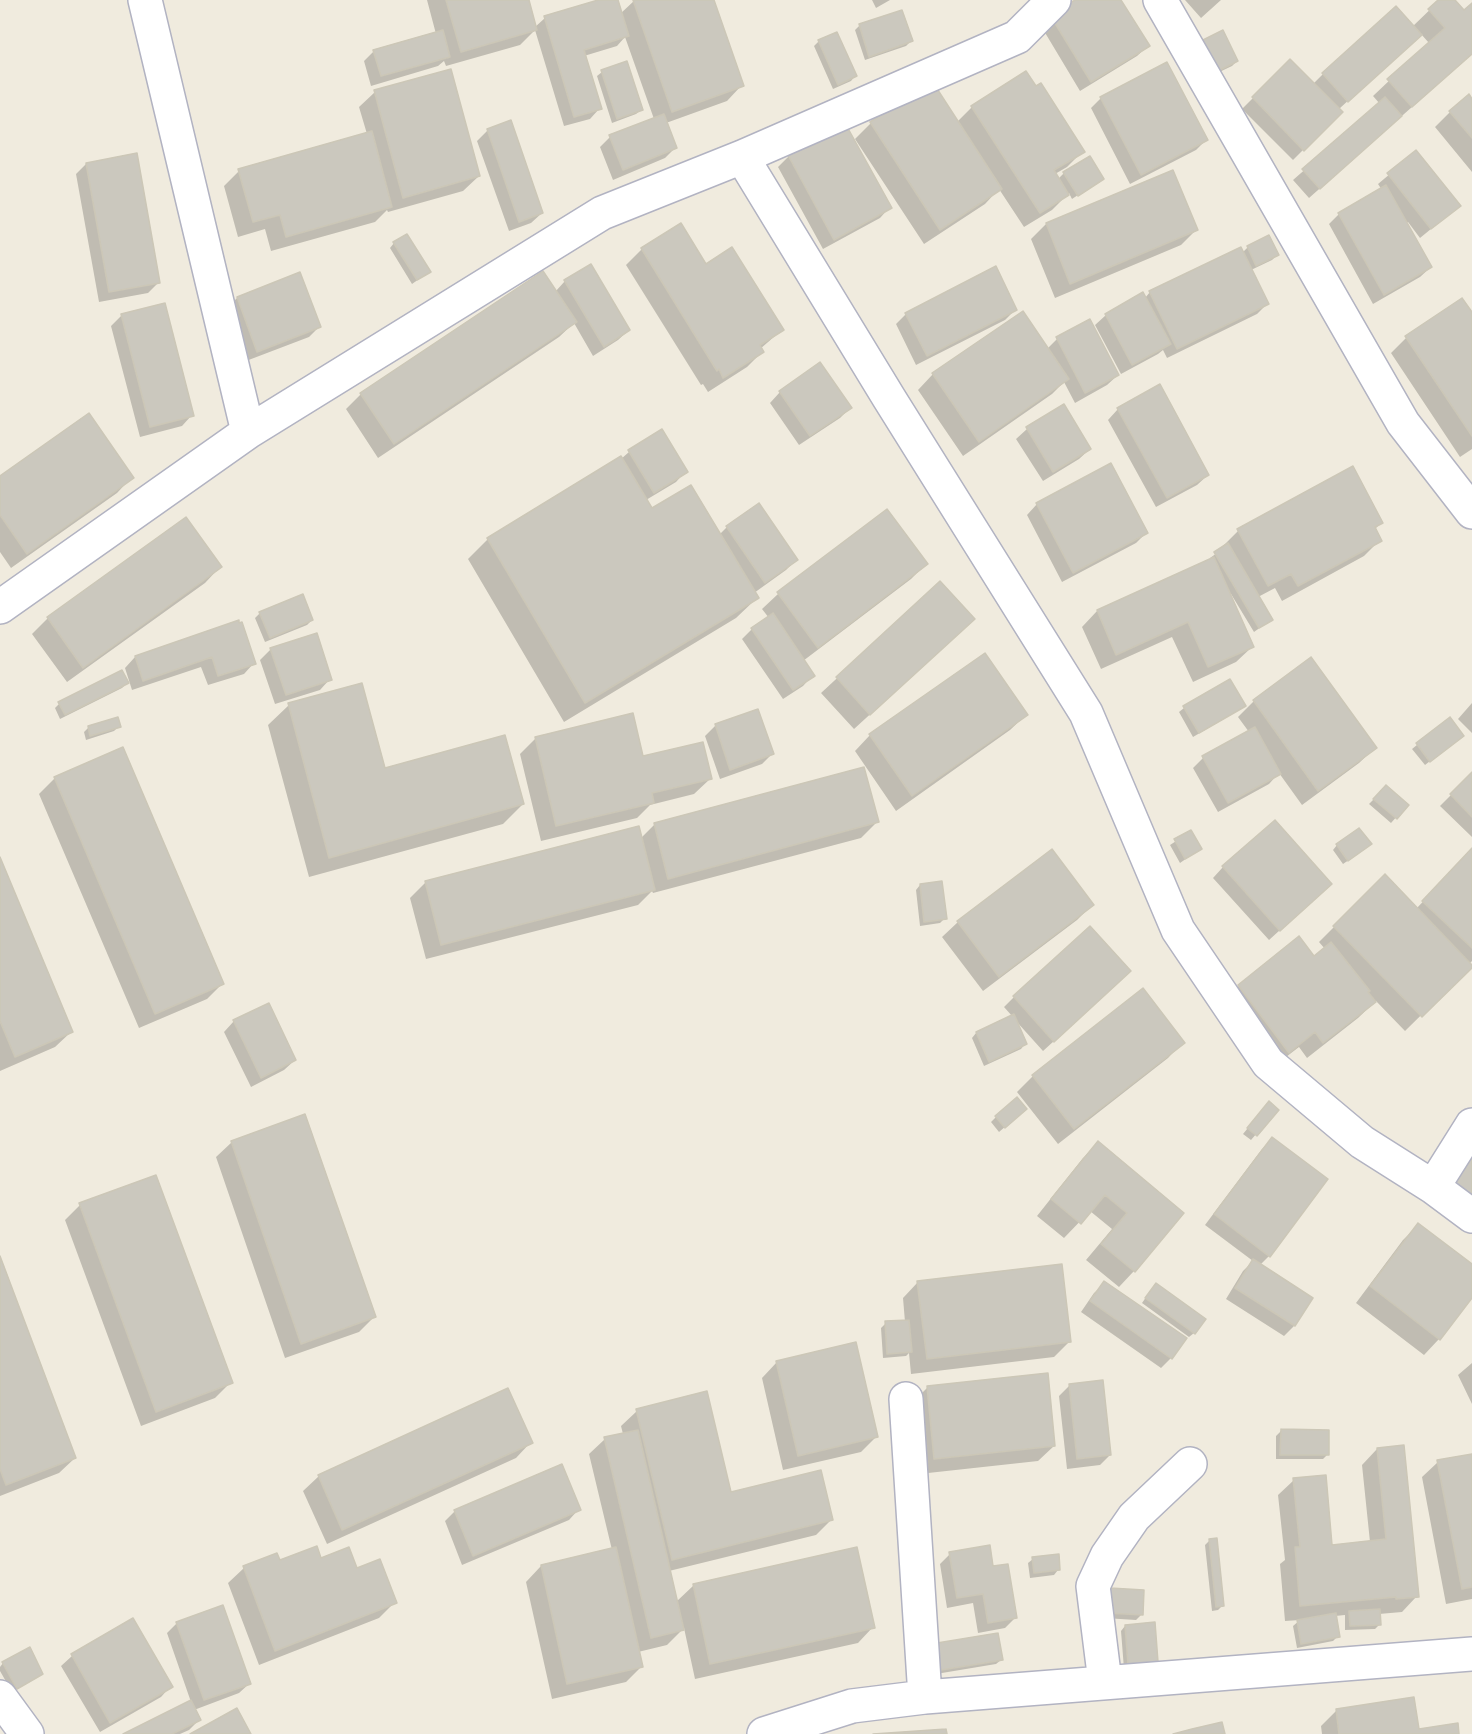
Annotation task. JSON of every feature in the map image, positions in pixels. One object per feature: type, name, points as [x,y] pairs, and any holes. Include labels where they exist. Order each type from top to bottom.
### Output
[{"type":"street","points":[[145,0],[248,432]]},
{"type":"street","points":[[0,607],[248,432],[602,213],[742,157],[1017,37],[1054,0]]},
{"type":"street","points":[[1160,0],[1403,423],[1472,512]]},
{"type":"street","points":[[742,157],[1086,713],[1178,930],[1268,1063],[1362,1142],[1433,1187],[1472,1216]]},
{"type":"street","points":[[1433,1187],[1472,1125]]},
{"type":"street","points":[[906,1399],[925,1697]]},
{"type":"street","points":[[1105,1682],[1093,1587],[1107,1556],[1134,1517],[1190,1464]]},
{"type":"street","points":[[764,1734],[852,1706],[925,1697],[1472,1654]]},
{"type":"street","points":[[0,1697],[27,1734]]},
{"type":"building","points":[[446,0],[529,0],[537,30],[461,52]]},
{"type":"building","points":[[598,0],[618,0],[629,36],[584,50],[602,109],[574,117],[544,16]]},
{"type":"building","points":[[633,0],[714,0],[744,86],[672,112]]},
{"type":"building","points":[[1075,0],[1121,0],[1150,46],[1091,82],[1050,15]]},
{"type":"building","points":[[1438,0],[1455,0],[1464,10],[1472,3],[1472,54],[1412,107],[1387,79],[1445,28],[1428,9]]},
{"type":"building","points":[[1396,6],[1422,35],[1348,102],[1322,73]]},
{"type":"building","points":[[902,10],[913,41],[869,57],[859,24]]},
{"type":"building","points":[[443,30],[450,57],[381,76],[373,50]]},
{"type":"building","points":[[1223,30],[1238,61],[1218,71],[1203,40]]},
{"type":"building","points":[[837,32],[857,76],[838,85],[818,40]]},
{"type":"building","points":[[1290,59],[1343,112],[1304,151],[1252,97]]},
{"type":"building","points":[[627,61],[643,110],[617,119],[601,70]]},
{"type":"building","points":[[1167,62],[1208,140],[1141,175],[1100,97]]},
{"type":"building","points":[[451,69],[480,176],[403,198],[374,90]]},
{"type":"building","points":[[1026,71],[1036,86],[1041,83],[1085,152],[1054,170],[1069,195],[1040,213],[971,106]]},
{"type":"building","points":[[932,81],[1002,189],[940,230],[870,122]]},
{"type":"building","points":[[1469,94],[1472,99],[1472,138],[1449,111]]},
{"type":"building","points":[[1385,97],[1402,116],[1320,189],[1302,169]]},
{"type":"building","points":[[664,114],[677,148],[623,170],[609,135]]},
{"type":"building","points":[[511,120],[543,213],[519,222],[487,129]]},
{"type":"building","points":[[845,123],[892,208],[834,240],[788,155]]},
{"type":"building","points":[[372,131],[392,207],[286,237],[280,215],[253,222],[238,169]]},
{"type":"building","points":[[1416,150],[1461,206],[1431,229],[1387,173]]},
{"type":"building","points":[[137,153],[160,283],[109,292],[86,163]]},
{"type":"building","points":[[1090,156],[1104,179],[1078,196],[1063,172]]},
{"type":"building","points":[[1173,170],[1198,230],[1070,284],[1046,223]]},
{"type":"building","points":[[1386,185],[1432,267],[1384,295],[1338,213]]},
{"type":"building","points":[[681,223],[706,264],[732,247],[784,330],[760,345],[764,352],[723,378],[641,248]]},
{"type":"building","points":[[407,234],[431,272],[417,280],[393,242]]},
{"type":"building","points":[[1269,235],[1279,255],[1256,266],[1247,246]]},
{"type":"building","points":[[1241,247],[1269,304],[1177,349],[1149,291]]},
{"type":"building","points":[[591,264],[630,330],[604,347],[564,280]]},
{"type":"building","points":[[996,266],[1017,310],[927,356],[905,313]]},
{"type":"building","points":[[543,271],[577,322],[394,444],[360,393]]},
{"type":"building","points":[[300,272],[321,327],[257,352],[237,297]]},
{"type":"building","points":[[1143,292],[1171,344],[1132,365],[1105,314]]},
{"type":"building","points":[[1462,298],[1472,312],[1472,436],[1405,336]]},
{"type":"building","points":[[165,303],[194,416],[150,427],[121,314]]},
{"type":"building","points":[[1023,311],[1069,379],[979,442],[932,373]]},
{"type":"building","points":[[1090,319],[1119,375],[1085,393],[1056,337]]},
{"type":"building","points":[[820,362],[852,408],[810,436],[779,391]]},
{"type":"building","points":[[1160,384],[1209,475],[1167,498],[1117,408]]},
{"type":"building","points":[[1064,404],[1091,449],[1053,472],[1026,427]]},
{"type":"building","points":[[89,413],[134,478],[27,554],[0,515],[0,476]]},
{"type":"building","points":[[662,429],[688,472],[654,493],[628,450]]},
{"type":"building","points":[[621,456],[652,508],[691,485],[759,598],[585,703],[487,538]]},
{"type":"building","points":[[1111,463],[1148,533],[1073,573],[1036,503]]},
{"type":"building","points":[[1353,466],[1383,523],[1375,527],[1382,541],[1298,586],[1291,574],[1268,586],[1237,529]]},
{"type":"building","points":[[759,503],[798,560],[765,583],[726,526]]},
{"type":"building","points":[[887,509],[928,564],[818,648],[777,592]]},
{"type":"building","points":[[186,517],[222,567],[83,668],[47,617]]},
{"type":"building","points":[[1228,543],[1273,620],[1259,628],[1214,552]]},
{"type":"building","points":[[1214,557],[1254,647],[1208,667],[1188,622],[1116,655],[1097,610]]},
{"type":"building","points":[[940,581],[975,619],[870,715],[836,677]]},
{"type":"building","points":[[303,594],[313,620],[270,638],[259,612]]},
{"type":"building","points":[[773,613],[815,676],[793,690],[751,628]]},
{"type":"building","points":[[239,620],[239,623],[242,622],[256,664],[218,676],[212,657],[143,681],[135,656]]},
{"type":"building","points":[[317,633],[332,680],[286,695],[270,648]]},
{"type":"building","points":[[985,653],[1028,715],[912,796],[869,734]]},
{"type":"building","points":[[1311,657],[1377,748],[1318,791],[1253,700]]},
{"type":"building","points":[[122,670],[129,683],[65,715],[58,702]]},
{"type":"building","points":[[1230,679],[1246,706],[1199,733],[1183,706]]},
{"type":"building","points":[[362,683],[385,768],[505,735],[524,804],[329,858],[288,703]]},
{"type":"building","points":[[758,709],[774,754],[730,770],[715,724]]},
{"type":"building","points":[[633,713],[643,756],[703,742],[712,779],[652,793],[654,803],[556,826],[535,737]]},
{"type":"building","points":[[118,717],[121,727],[90,736],[88,726]]},
{"type":"building","points":[[1450,717],[1464,736],[1430,762],[1416,743]]},
{"type":"building","points":[[1255,727],[1281,774],[1228,803],[1202,756]]},
{"type":"building","points":[[123,747],[224,984],[155,1014],[54,777]]},
{"type":"building","points":[[864,767],[879,822],[668,879],[654,823]]},
{"type":"building","points":[[1472,772],[1472,817],[1450,794]]},
{"type":"building","points":[[1386,785],[1409,805],[1397,819],[1373,799]]},
{"type":"building","points":[[1275,820],[1332,884],[1280,931],[1222,866]]},
{"type":"building","points":[[639,826],[655,890],[441,945],[425,881]]},
{"type":"building","points":[[1359,828],[1372,844],[1348,861],[1336,844]]},
{"type":"building","points":[[1191,830],[1202,849],[1185,859],[1174,839]]},
{"type":"building","points":[[1472,848],[1472,948],[1422,901]]},
{"type":"building","points":[[1052,849],[1094,905],[999,977],[957,921]]},
{"type":"building","points":[[0,857],[73,1032],[15,1057],[0,1021]]},
{"type":"building","points":[[1385,874],[1472,965],[1472,968],[1422,1017],[1333,926]]},
{"type":"building","points":[[942,881],[947,919],[924,922],[920,884]]},
{"type":"building","points":[[1090,926],[1131,971],[1054,1042],[1013,996]]},
{"type":"building","points":[[1299,936],[1314,956],[1331,942],[1370,991],[1368,992],[1376,1002],[1323,1043],[1315,1032],[1289,1053],[1238,985]]},
{"type":"building","points":[[1143,988],[1185,1043],[1074,1129],[1032,1075]]},
{"type":"building","points":[[269,1003],[296,1060],[261,1078],[233,1020]]},
{"type":"building","points":[[1014,1014],[1027,1044],[989,1062],[976,1032]]},
{"type":"building","points":[[1017,1097],[1027,1109],[1005,1128],[995,1116]]},
{"type":"building","points":[[1269,1101],[1279,1110],[1257,1136],[1247,1128]]},
{"type":"building","points":[[305,1114],[376,1317],[301,1344],[231,1141]]},
{"type":"building","points":[[1272,1137],[1328,1179],[1270,1257],[1214,1214]]},
{"type":"building","points":[[1098,1141],[1184,1213],[1135,1272],[1101,1244],[1127,1213],[1105,1195],[1081,1224],[1051,1199]]},
{"type":"building","points":[[1472,1145],[1472,1198],[1461,1187],[1458,1189],[1446,1176]]},
{"type":"building","points":[[156,1175],[233,1383],[156,1412],[79,1203]]},
{"type":"building","points":[[1418,1223],[1472,1264],[1472,1298],[1440,1340],[1370,1286]]},
{"type":"building","points":[[0,1256],[76,1458],[6,1485],[0,1469]]},
{"type":"building","points":[[1253,1259],[1313,1298],[1295,1326],[1235,1288]]},
{"type":"building","points":[[1062,1264],[1071,1342],[927,1359],[917,1281]]},
{"type":"building","points":[[1104,1281],[1187,1338],[1172,1359],[1090,1301]]},
{"type":"building","points":[[1156,1283],[1206,1319],[1195,1334],[1145,1298]]},
{"type":"building","points":[[909,1320],[912,1352],[887,1354],[885,1321]]},
{"type":"building","points":[[856,1342],[878,1437],[798,1456],[776,1361]]},
{"type":"building","points":[[1048,1373],[1055,1446],[934,1459],[927,1386]]},
{"type":"building","points":[[1103,1380],[1111,1455],[1077,1459],[1069,1384]]},
{"type":"building","points":[[508,1388],[533,1443],[342,1530],[318,1475]]},
{"type":"building","points":[[707,1391],[731,1492],[821,1470],[833,1520],[672,1560],[636,1409]]},
{"type":"building","points":[[1281,1429],[1329,1430],[1329,1455],[1280,1455]]},
{"type":"building","points":[[638,1430],[684,1630],[651,1638],[604,1437]]},
{"type":"building","points":[[1404,1445],[1419,1597],[1300,1606],[1295,1547],[1300,1547],[1293,1478],[1326,1475],[1332,1545],[1386,1539],[1377,1448]]},
{"type":"building","points":[[1472,1454],[1472,1587],[1462,1589],[1437,1460]]},
{"type":"building","points":[[562,1464],[581,1510],[473,1556],[454,1510]]},
{"type":"building","points":[[1217,1538],[1224,1606],[1216,1607],[1209,1539]]},
{"type":"building","points":[[990,1545],[993,1566],[1008,1564],[1017,1618],[988,1623],[983,1594],[957,1598],[949,1552]]},
{"type":"building","points":[[317,1546],[321,1558],[349,1547],[357,1568],[380,1559],[397,1603],[275,1651],[243,1566],[277,1553],[280,1560]]},
{"type":"building","points":[[616,1547],[643,1667],[567,1684],[541,1565]]},
{"type":"building","points":[[857,1547],[875,1628],[710,1664],[693,1584]]},
{"type":"building","points":[[1059,1554],[1060,1570],[1034,1573],[1032,1557]]},
{"type":"building","points":[[1110,1588],[1144,1590],[1143,1615],[1108,1613]]},
{"type":"building","points":[[223,1605],[251,1684],[204,1700],[176,1622]]},
{"type":"building","points":[[1380,1609],[1381,1625],[1350,1626],[1349,1611]]},
{"type":"building","points":[[1336,1613],[1340,1637],[1301,1644],[1297,1620]]},
{"type":"building","points":[[133,1618],[173,1687],[110,1723],[71,1654]]},
{"type":"building","points":[[1155,1622],[1158,1662],[1128,1664],[1125,1625]]},
{"type":"building","points":[[998,1633],[1003,1660],[941,1670],[937,1643]]},
{"type":"building","points":[[30,1647],[43,1674],[17,1689],[2,1662]]},
{"type":"building","points":[[1414,1697],[1419,1729],[1458,1723],[1459,1734],[1339,1734],[1336,1709]]},
{"type":"building","points":[[191,1700],[201,1720],[172,1734],[123,1734]]},
{"type":"building","points":[[237,1708],[251,1734],[190,1734]]},
{"type":"building","points":[[1222,1722],[1225,1734],[1173,1734],[1192,1729]]},
{"type":"building","points":[[946,1729],[947,1734],[873,1734]]}]
